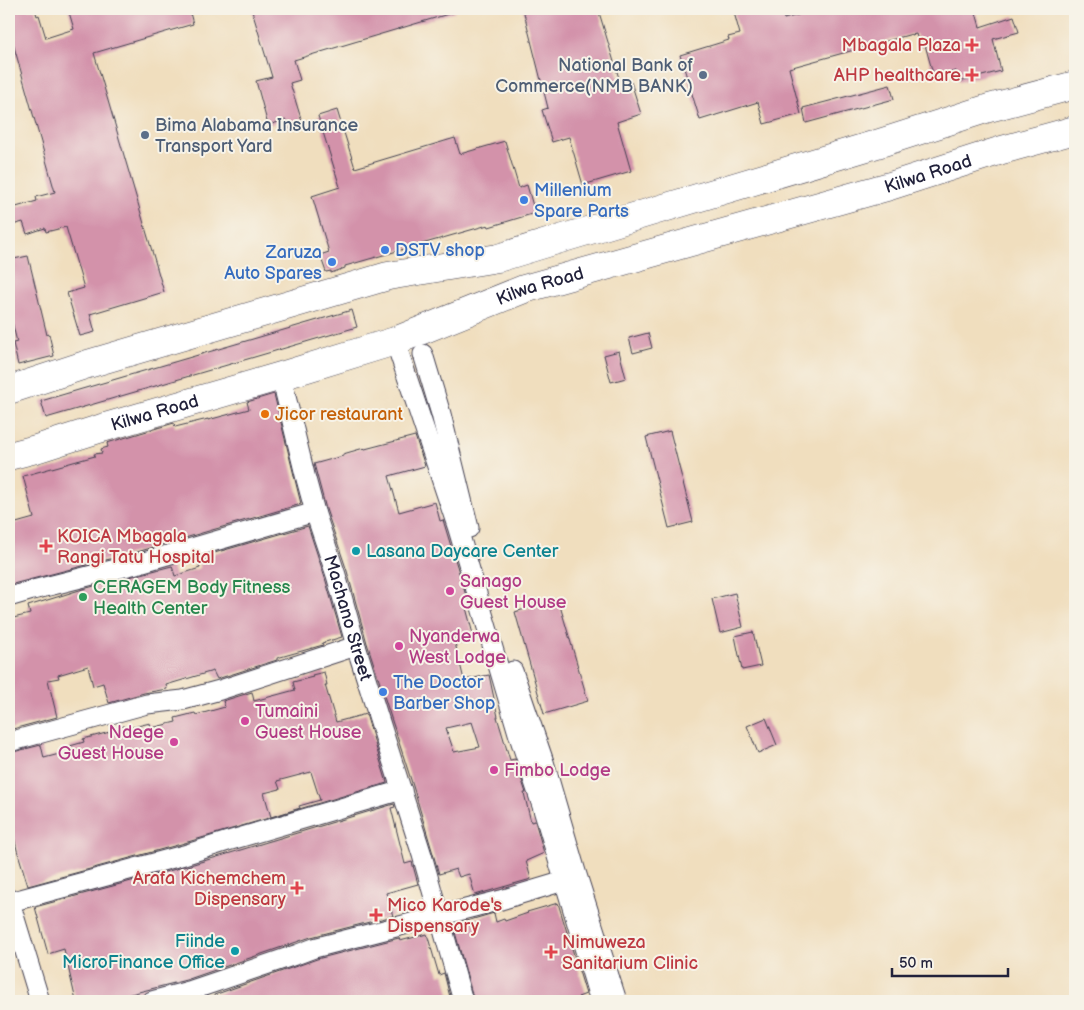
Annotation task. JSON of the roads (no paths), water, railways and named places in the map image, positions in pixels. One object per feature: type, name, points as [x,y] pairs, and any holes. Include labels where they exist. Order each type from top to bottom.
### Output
[{"type":"highway","points":[[9,390],[88,364],[388,276],[498,258],[880,143],[989,108],[1075,86]]},
{"type":"highway","name":"Kilwa Road","points":[[9,456],[395,341],[524,289],[890,186],[1002,150],[1075,130]]},
{"type":"street","points":[[395,341],[458,529],[600,1001]]},
{"type":"street","points":[[423,354],[441,414],[479,565],[500,634],[544,762],[576,872],[617,1001]]},
{"type":"street","name":"Machano Street","points":[[282,376],[315,512],[402,790],[440,916],[463,1001]]},
{"type":"street","points":[[9,597],[140,563],[315,512]]},
{"type":"street","points":[[9,742],[146,704],[183,700],[220,690],[356,646]]},
{"type":"street","points":[[40,1001],[9,901],[184,855],[402,790]]},
{"type":"street","points":[[152,1001],[189,991],[314,948],[564,882]]},
{"type":"place","name":"Mbagala Plaza","points":[[972,45]]},
{"type":"place","name":"National Bank of Commerce(NMB BANK)","points":[[703,75]]},
{"type":"place","name":"AHP healthcare","points":[[972,75]]},
{"type":"place","name":"Bima Alabama Insurance Transport Yard","points":[[145,135]]},
{"type":"place","name":"Millenium Spare Parts","points":[[524,200]]},
{"type":"place","name":"DSTV shop","points":[[385,250]]},
{"type":"place","name":"Zaruza Auto Spares","points":[[332,262]]},
{"type":"place","name":"Jicor restaurant","points":[[265,414]]},
{"type":"place","name":"KOICA Mbagala Rangi Tatu Hospital","points":[[46,546]]},
{"type":"place","name":"Lasana Daycare Center","points":[[356,551]]},
{"type":"place","name":"Sanago Guest House","points":[[450,591]]},
{"type":"place","name":"CERAGEM Body Fitness Health Center","points":[[83,597]]},
{"type":"place","name":"Nyanderwa West Lodge","points":[[399,646]]},
{"type":"place","name":"The Doctor Barber Shop","points":[[383,692]]},
{"type":"place","name":"Tumaini Guest House","points":[[245,721]]},
{"type":"place","name":"Ndege Guest House","points":[[174,742]]},
{"type":"place","name":"Fimbo Lodge","points":[[494,770]]},
{"type":"place","name":"Arafa Kichemchem Dispensary","points":[[297,888]]},
{"type":"place","name":"Mico Karode's Dispensary","points":[[376,915]]},
{"type":"place","name":"Fiinde MicroFinance Office","points":[[235,951]]},
{"type":"place","name":"Nimuweza Sanitarium Clinic","points":[[551,952]]}]
